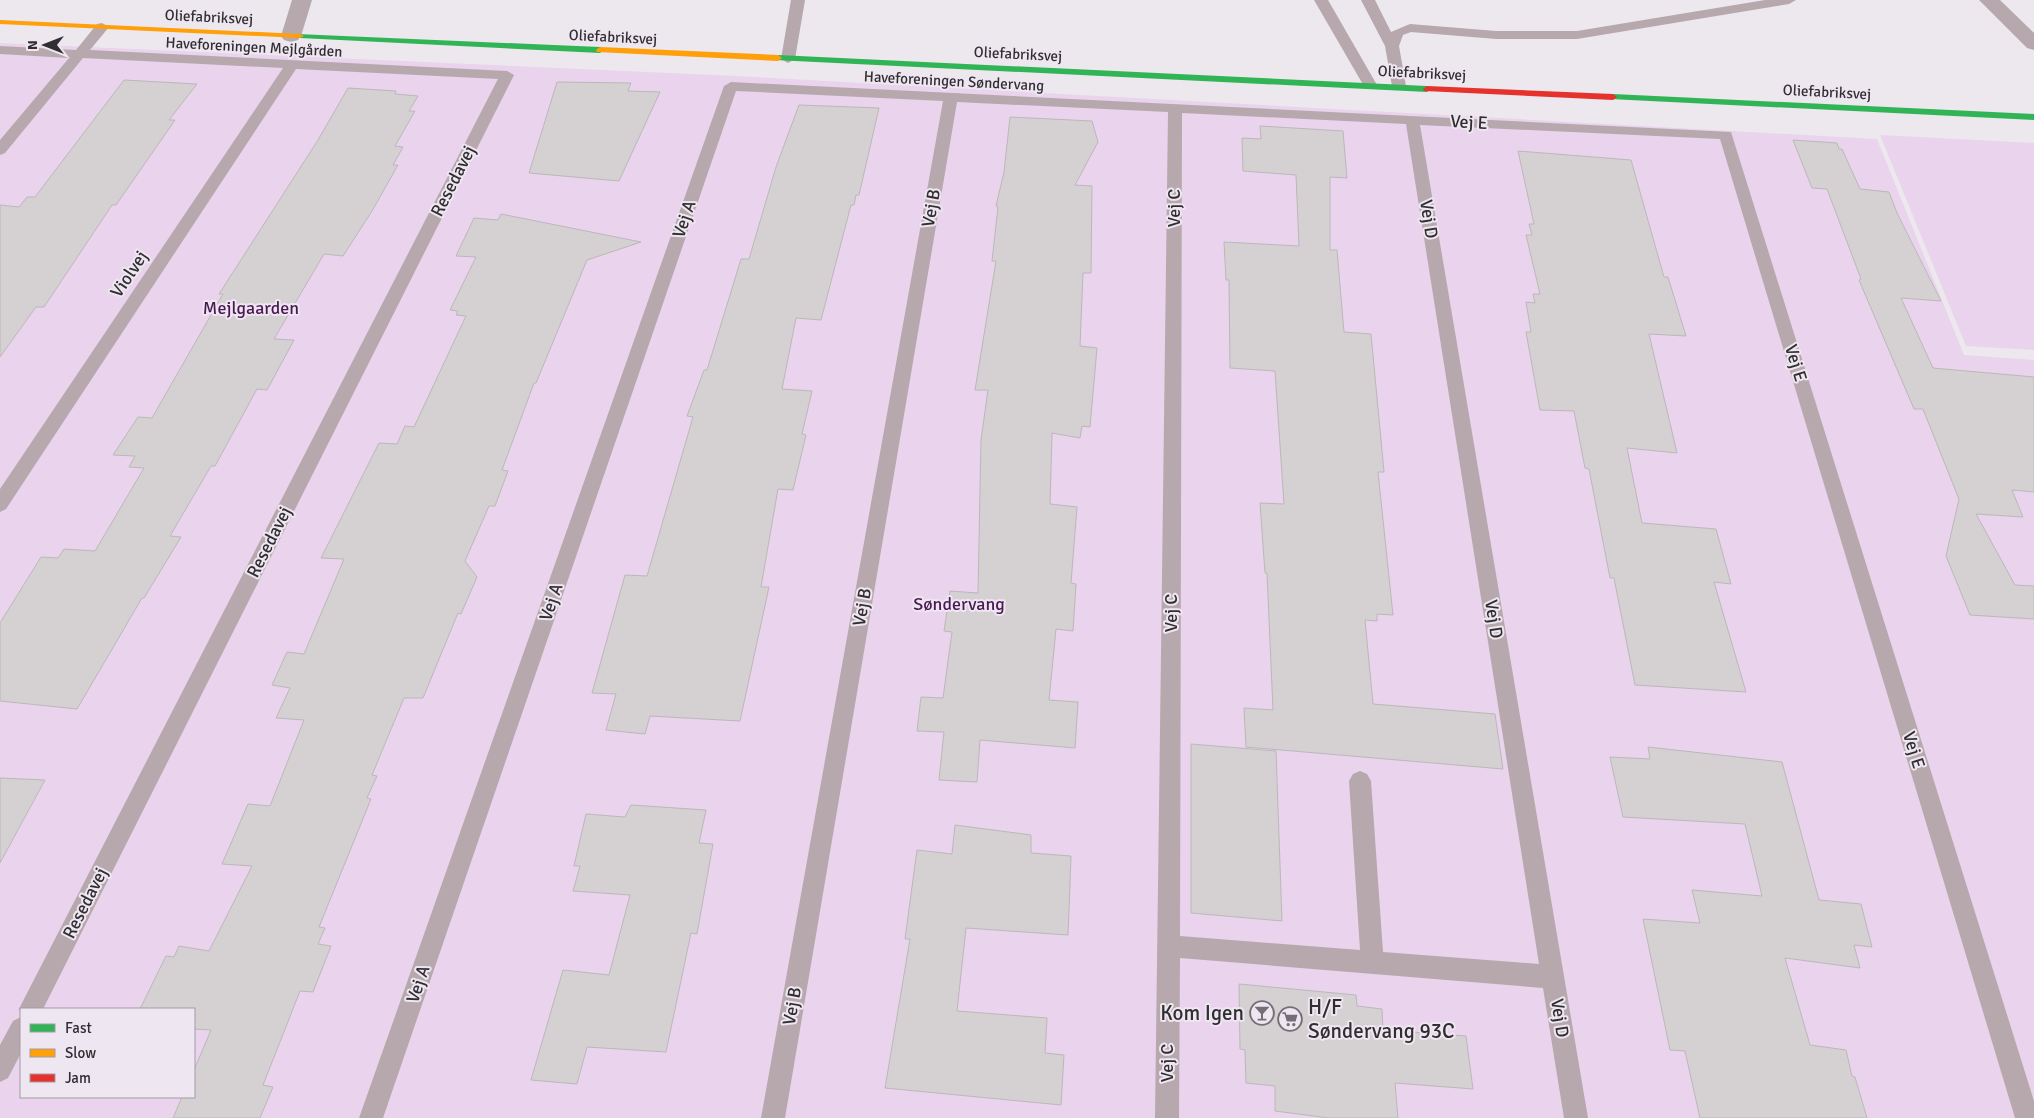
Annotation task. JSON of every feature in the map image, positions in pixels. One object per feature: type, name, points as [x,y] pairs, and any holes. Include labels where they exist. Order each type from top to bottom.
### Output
[{"type":"street","points":[[291,36],[302,0]]},
{"type":"street","points":[[1989,0],[2034,44]]},
{"type":"street","name":"Oliefabriksvej","points":[[0,22],[2034,117]]},
{"type":"lane","points":[[788,59],[798,0]]},
{"type":"lane","points":[[1321,0],[1370,85]]},
{"type":"lane","points":[[1368,0],[1392,46],[1399,86]]},
{"type":"lane","points":[[1392,46],[1396,33],[1410,28],[1496,35],[1577,35],[1789,0]]},
{"type":"lane","points":[[0,150],[102,27]]},
{"type":"lane","name":"Haveforeningen Mejlgården","points":[[0,50],[291,66],[507,75]]},
{"type":"lane","name":"Violvej","points":[[0,504],[291,66]]},
{"type":"lane","name":"Resedavej","points":[[32,1008],[507,75]]},
{"type":"lane","name":"Haveforeningen Søndervang","points":[[731,86],[1175,108]]},
{"type":"lane","name":"Vej A","points":[[371,1118],[731,86]]},
{"type":"lane","name":"Vej B","points":[[773,1118],[951,97]]},
{"type":"lane","name":"Vej E","points":[[1175,108],[1726,136],[2027,1118]]},
{"type":"lane","name":"Vej C","points":[[1167,1118],[1175,108]]},
{"type":"lane","name":"Vej D","points":[[1412,119],[1576,1118]]},
{"type":"lane","points":[[1360,781],[1372,962]]},
{"type":"lane","points":[[1168,946],[1554,977]]},
{"type":"lane","points":[[0,1070],[20,1030]]},
{"type":"green space","name":"Søndervang","points":[[0,43],[736,76],[1877,139],[1964,355],[2034,360],[2034,1118],[0,1118]]},
{"type":"green space","points":[[1880,135],[2034,143],[2034,350],[1966,346]]},
{"type":"building","points":[[124,80],[197,84],[169,120],[175,120],[116,205],[112,205],[44,307],[36,307],[0,357],[0,205],[19,207],[27,197],[35,197]]},
{"type":"building","points":[[557,82],[631,83],[628,91],[660,92],[619,181],[529,173]]},
{"type":"building","points":[[348,88],[396,91],[395,94],[418,96],[409,111],[415,111],[395,146],[403,147],[393,165],[398,165],[372,211],[343,256],[324,254],[274,339],[294,340],[267,390],[257,389],[215,466],[211,466],[170,536],[181,537],[144,598],[142,598],[77,709],[0,701],[0,623],[41,557],[58,558],[64,549],[95,551],[144,468],[129,467],[135,456],[113,455],[138,417],[152,418],[223,294],[219,294],[318,140]]},
{"type":"building","points":[[799,105],[879,108],[859,195],[856,195],[854,205],[851,205],[821,320],[796,318],[782,389],[812,391],[802,434],[806,435],[793,490],[778,489],[761,587],[769,587],[740,721],[650,716],[645,734],[606,730],[616,694],[592,693],[625,575],[647,576],[693,417],[687,416],[704,370],[707,370],[741,259],[749,259],[776,167]]},
{"type":"building","points":[[1010,117],[1092,121],[1098,142],[1075,185],[1092,186],[1091,273],[1083,273],[1080,346],[1097,348],[1090,427],[1082,426],[1080,438],[1052,433],[1050,504],[1077,507],[1071,583],[1076,584],[1073,631],[1056,629],[1049,700],[1078,702],[1075,748],[980,740],[977,782],[939,780],[944,732],[917,731],[921,697],[943,698],[952,632],[944,631],[950,591],[978,593],[981,440],[988,390],[975,390],[996,261],[992,261],[998,207],[996,206],[1004,172]]},
{"type":"building","points":[[1260,126],[1343,131],[1347,178],[1330,177],[1330,250],[1337,250],[1344,332],[1371,334],[1384,472],[1378,472],[1393,615],[1377,614],[1377,621],[1365,620],[1373,704],[1495,714],[1503,769],[1246,747],[1244,708],[1273,710],[1267,573],[1265,573],[1260,503],[1284,504],[1275,371],[1230,368],[1229,280],[1226,280],[1224,242],[1299,246],[1296,175],[1243,171],[1242,138],[1261,139]]},
{"type":"building","points":[[1793,140],[1837,143],[1839,149],[1842,149],[1860,189],[1889,192],[1897,213],[1941,301],[1901,298],[1933,368],[2034,377],[2034,492],[2012,490],[2023,517],[1976,514],[2015,585],[2034,586],[2034,619],[1970,615],[1946,556],[1959,499],[1923,409],[1914,409],[1859,280],[1861,279],[1827,189],[1812,188]]},
{"type":"building","points":[[1518,151],[1631,160],[1664,277],[1668,277],[1686,336],[1649,334],[1677,453],[1627,448],[1642,523],[1716,529],[1731,584],[1714,582],[1746,692],[1635,685],[1614,578],[1610,578],[1589,469],[1585,468],[1574,411],[1540,410],[1526,332],[1531,332],[1526,302],[1535,303],[1533,294],[1540,294],[1526,235],[1532,235],[1529,224],[1534,224]]},
{"type":"building","points":[[501,214],[641,242],[587,260],[536,383],[534,383],[502,470],[508,471],[495,506],[489,506],[465,561],[477,577],[461,614],[458,613],[423,698],[404,698],[372,775],[377,776],[367,798],[371,799],[319,927],[325,928],[318,944],[331,946],[313,992],[300,991],[263,1085],[273,1087],[260,1118],[173,1118],[182,1098],[195,1098],[195,1068],[211,1030],[195,1029],[195,1008],[140,1008],[166,956],[174,957],[179,946],[209,951],[252,866],[222,864],[248,804],[270,806],[304,720],[276,718],[290,688],[272,685],[287,652],[304,654],[344,559],[321,558],[379,443],[397,444],[405,426],[414,427],[466,316],[456,315],[458,311],[450,310],[476,257],[456,256],[474,218],[498,220]]},
{"type":"building","points":[[1191,744],[1276,751],[1282,921],[1191,913]]},
{"type":"building","points":[[1648,747],[1782,762],[1819,900],[1861,904],[1872,947],[1854,945],[1860,968],[1785,958],[1810,1045],[1846,1050],[1852,1076],[1855,1077],[1867,1118],[1700,1118],[1685,1051],[1670,1050],[1643,919],[1700,923],[1692,890],[1762,896],[1745,824],[1623,817],[1610,757],[1650,759]]},
{"type":"building","points":[[0,778],[45,780],[0,863]]},
{"type":"building","points":[[631,805],[706,810],[699,843],[713,844],[697,934],[691,933],[666,1052],[587,1047],[577,1084],[531,1080],[563,970],[609,975],[630,895],[573,891],[580,866],[574,866],[586,814],[625,817]]},
{"type":"building","points":[[955,825],[1031,835],[1031,853],[1071,856],[1068,935],[966,928],[957,1011],[1047,1018],[1045,1053],[1064,1055],[1061,1105],[885,1088],[910,939],[905,939],[917,850],[952,854]]},
{"type":"building","points":[[1239,984],[1356,995],[1357,1006],[1382,1009],[1383,1030],[1466,1036],[1473,1089],[1395,1083],[1398,1118],[1329,1118],[1275,1111],[1275,1086],[1246,1083],[1245,1050],[1240,1049]]},
{"type":"traffic: fast","points":[[300,36],[600,50]]},
{"type":"traffic: fast","points":[[778,58],[1427,89]]},
{"type":"traffic: fast","points":[[1613,97],[2034,117]]},
{"type":"traffic: slow","points":[[0,22],[300,36]]},
{"type":"traffic: slow","points":[[600,50],[778,58]]},
{"type":"traffic: jam","points":[[1427,89],[1613,97]]},
{"type":"place","name":"Kom Igen","points":[[1262,1013]]},
{"type":"place","name":"H/F Søndervang 93C","points":[[1290,1019]]},
{"type":"park label","name":"Mejlgaarden","points":[[251,308]]}]
